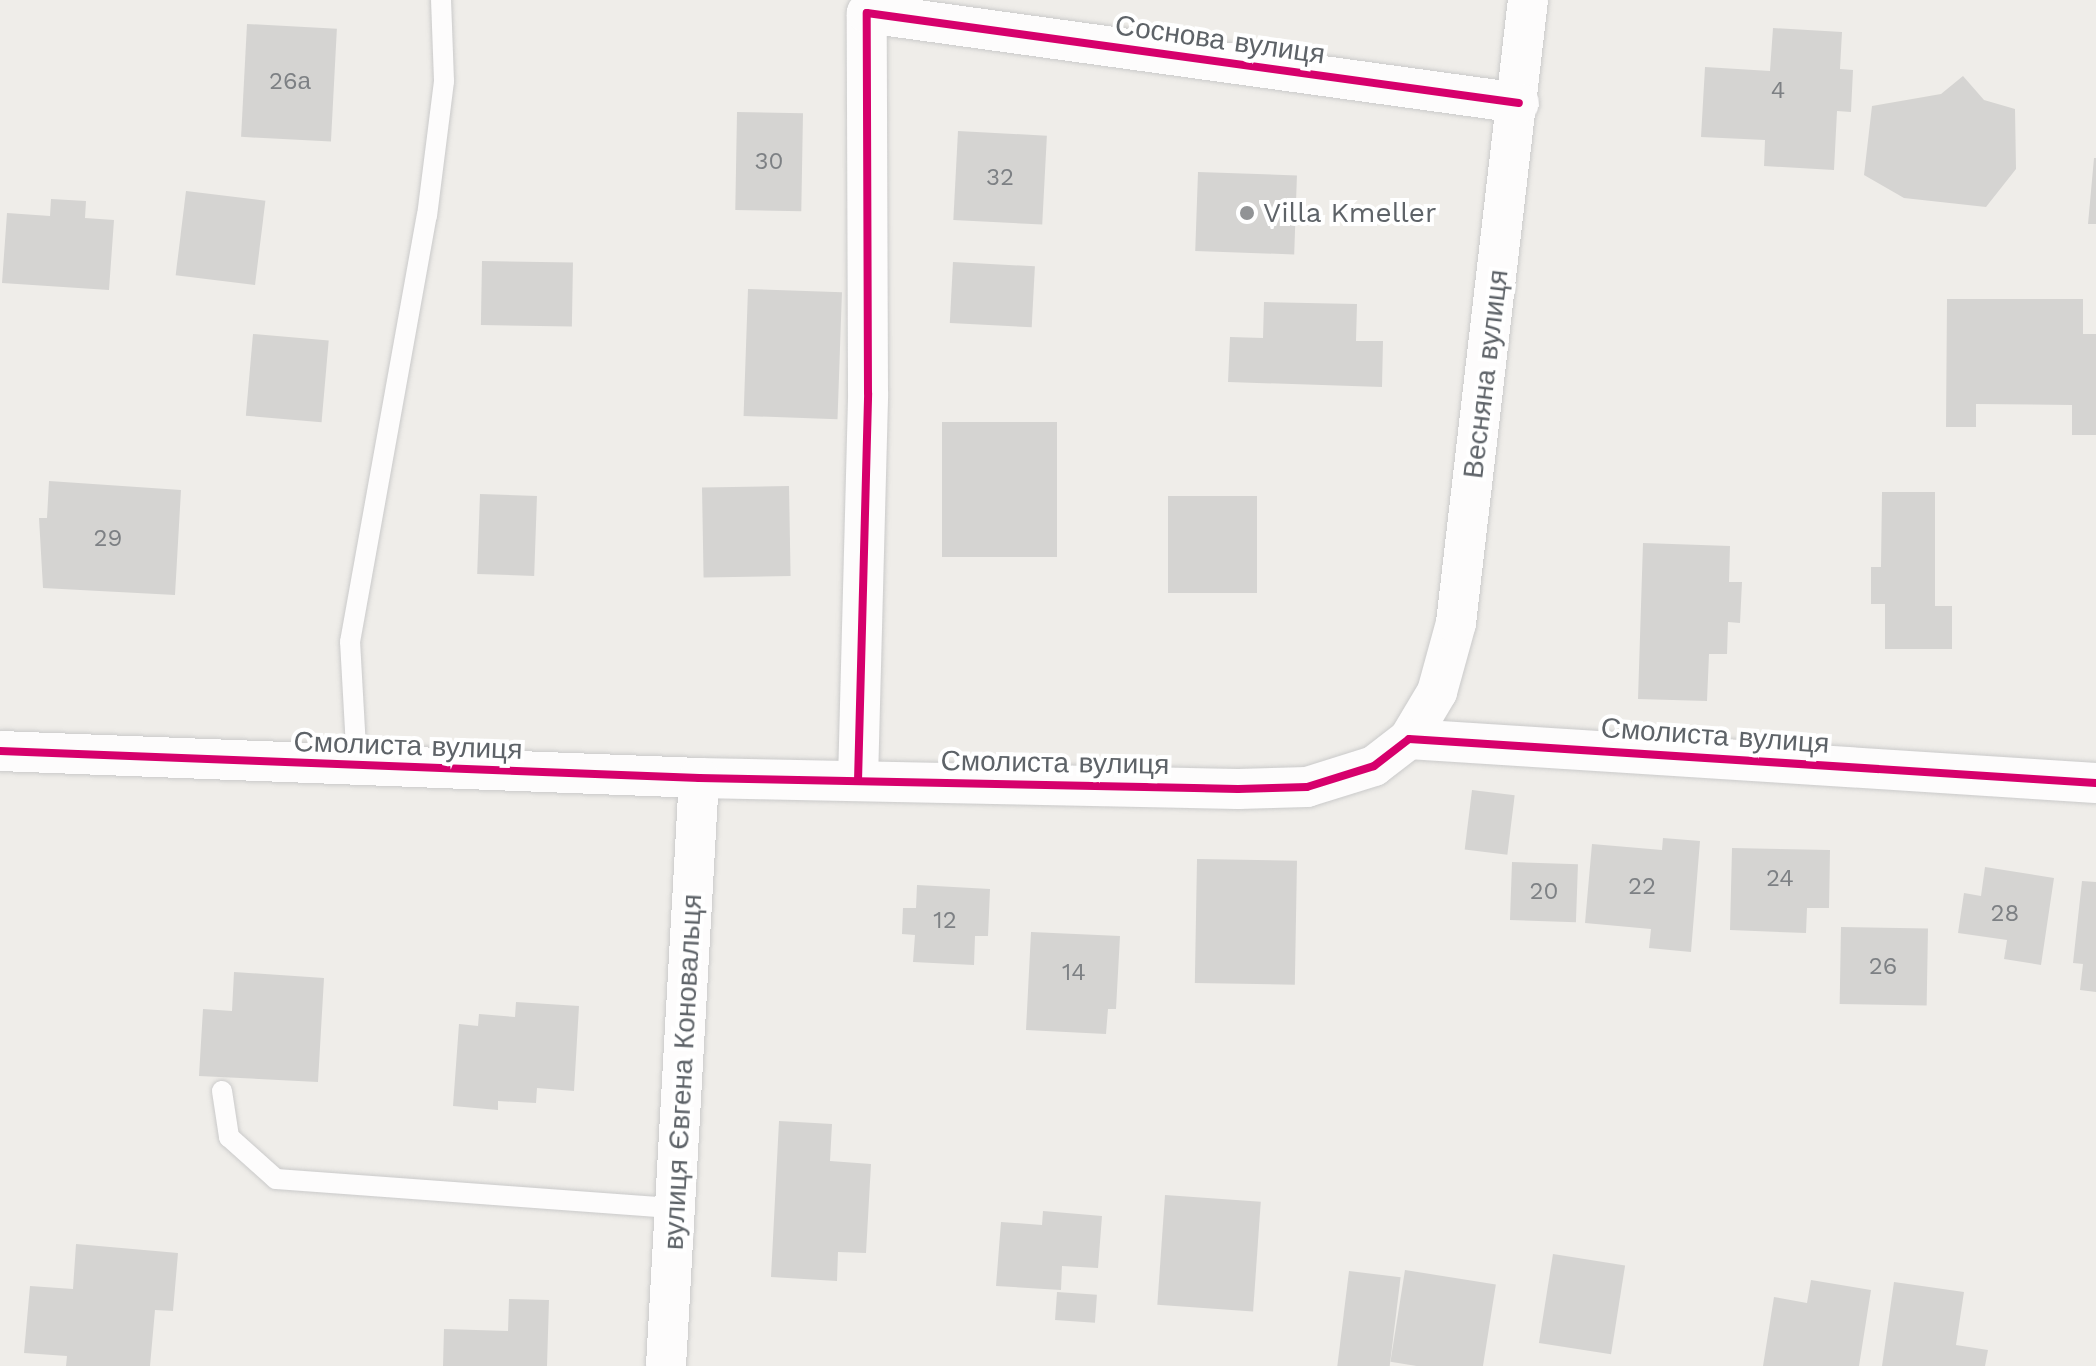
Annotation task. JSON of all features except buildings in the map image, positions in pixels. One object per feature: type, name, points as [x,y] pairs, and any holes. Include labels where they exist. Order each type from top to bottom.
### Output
[{"type":"street","name":"Весняна вулиця","points":[[1409,739],[1437,692],[1456,623],[1519,103],[1528,0]]},
{"type":"street","name":"Соснова вулиця","points":[[858,781],[868,393],[867,13],[1519,103]]},
{"type":"street","name":"Смолиста вулиця","points":[[0,751],[699,778],[1307,787],[1374,766],[1409,739],[2096,783]]},
{"type":"street","name":"вулиця Євгена Коновальця","points":[[666,1366],[699,778]]},
{"type":"lane","points":[[357,766],[350,642],[427,216],[444,81],[441,0]]},
{"type":"lane","points":[[222,1091],[229,1137],[276,1179],[675,1208]]},
{"type":"cycle path","points":[[858,781],[868,393],[867,13],[1519,103]]},
{"type":"cycle path","points":[[0,751],[699,778],[1238,789],[1307,787],[1374,766],[1409,739],[2096,783]]},
{"type":"place","name":"Villa Kmeller","points":[[1247,213]]}]
